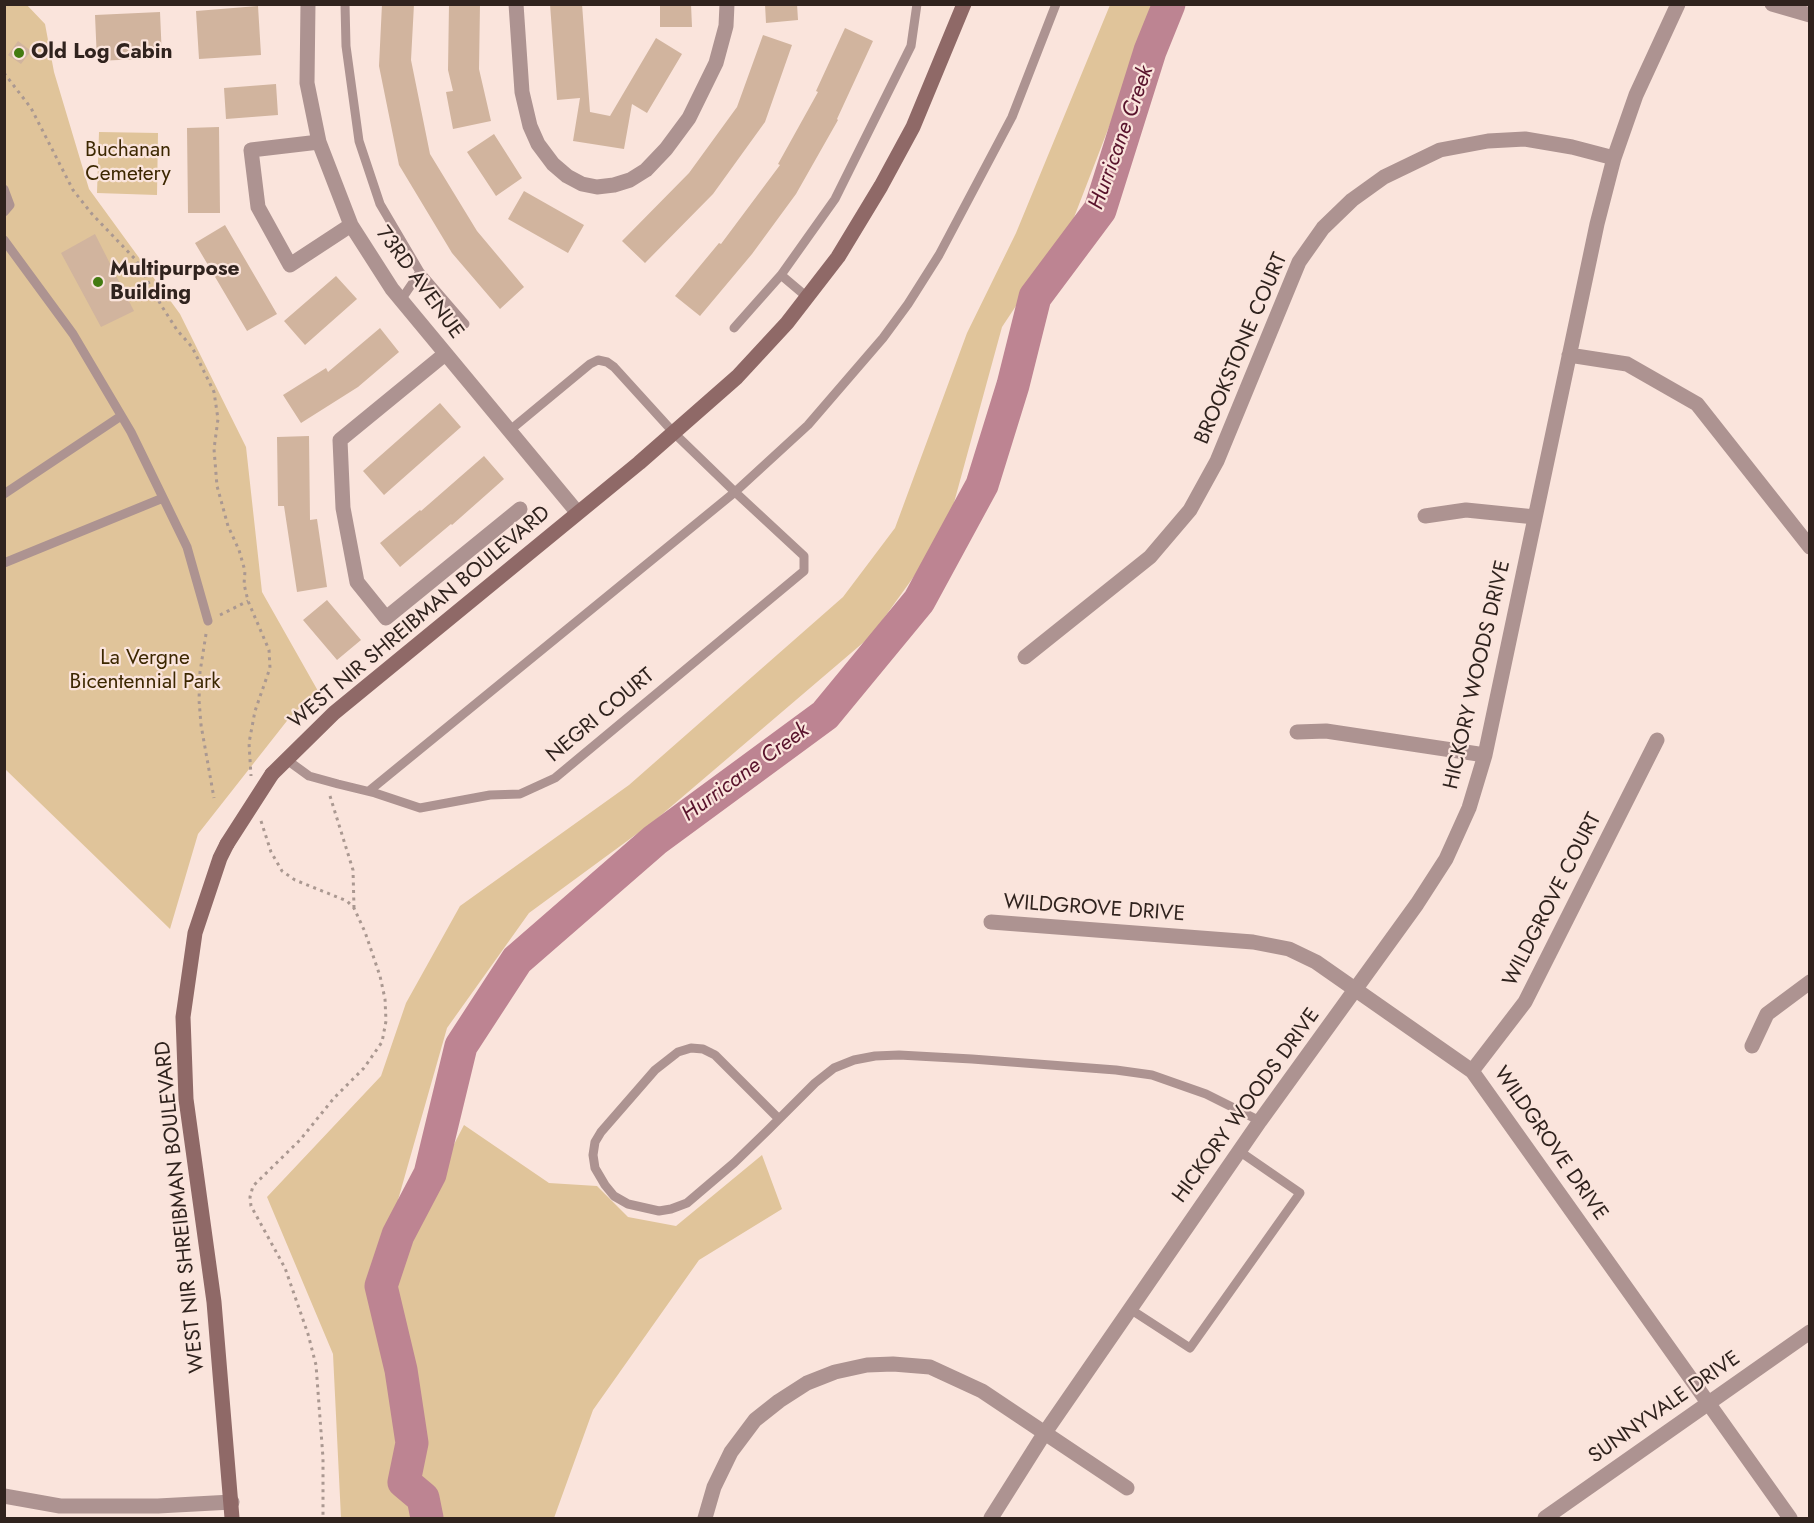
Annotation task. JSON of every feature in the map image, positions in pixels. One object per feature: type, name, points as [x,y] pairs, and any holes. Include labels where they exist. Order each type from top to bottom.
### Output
[{"type":"main road","name":"WEST NIR SHREIBMAN BOULEVARD","points":[[232,1518],[214,1302],[186,1099],[183,1017],[195,933],[220,858],[272,774],[334,713],[674,433],[737,377],[787,323],[837,257],[881,186],[913,127],[964,4]]},
{"type":"street","name":"73RD AVENUE","points":[[308,4],[308,83],[319,142],[351,225],[401,300],[577,513]]},
{"type":"street","points":[[516,4],[522,92],[530,126],[538,144],[553,164],[567,176],[597,187],[630,180],[646,170],[666,149],[689,118],[716,63],[726,26],[727,4]]},
{"type":"street","name":"HICKORY WOODS DRIVE","points":[[991,1518],[1044,1434],[1239,1151],[1417,904],[1446,859],[1469,808],[1485,756],[1596,224],[1614,158],[1636,95],[1677,4]]},
{"type":"street","points":[[1772,4],[1809,15]]},
{"type":"street","name":"BROOKSTONE COURT","points":[[1025,657],[1150,557],[1190,510],[1217,461],[1299,262],[1323,228],[1352,200],[1384,177],[1440,150],[1488,141],[1526,139],[1572,147],[1614,158]]},
{"type":"street","points":[[319,142],[251,150],[258,207],[290,265],[351,225]]},
{"type":"street","points":[[444,354],[340,440],[343,508],[357,582],[387,618],[520,509]]},
{"type":"street","points":[[1569,355],[1627,364],[1697,404],[1809,547]]},
{"type":"street","points":[[1425,516],[1466,510],[1535,517]]},
{"type":"street","points":[[1297,732],[1326,731],[1485,756]]},
{"type":"street","name":"WILDGROVE COURT","points":[[1472,1071],[1525,1002],[1657,740]]},
{"type":"street","name":"WILDGROVE DRIVE","points":[[991,922],[1253,942],[1289,949],[1316,962],[1472,1071],[1790,1518]]},
{"type":"street","points":[[1752,1046],[1767,1014],[1809,982]]},
{"type":"street","name":"SUNNYVALE DRIVE","points":[[1545,1518],[1809,1332]]},
{"type":"street","points":[[705,1518],[714,1487],[731,1452],[755,1420],[807,1383],[835,1372],[867,1365],[893,1364],[930,1367],[982,1391],[1127,1488]]},
{"type":"street","points":[[4,1496],[60,1506],[158,1506],[232,1502]]},
{"type":"lane","points":[[345,4],[346,46],[358,141],[380,204],[420,272],[465,324]]},
{"type":"lane","points":[[734,328],[781,275],[835,199],[911,46],[917,4]]},
{"type":"lane","points":[[369,791],[735,492],[808,425],[883,338],[939,255],[1012,117],[1056,4]]},
{"type":"lane","points":[[4,189],[10,205],[4,212]]},
{"type":"lane","points":[[4,240],[73,334],[121,416],[187,547],[208,621]]},
{"type":"lane","points":[[401,300],[420,272]]},
{"type":"lane","points":[[781,275],[807,297]]},
{"type":"lane","points":[[509,431],[590,363],[598,360],[607,362],[674,433],[735,492]]},
{"type":"lane","points":[[4,494],[121,416]]},
{"type":"lane","name":"NEGRI COURT","points":[[287,760],[309,776],[369,791],[420,808],[490,795],[520,794],[555,778],[804,571],[804,556],[735,492]]},
{"type":"lane","points":[[4,563],[163,498]]},
{"type":"lane","points":[[779,1119],[715,1055],[703,1049],[691,1047],[678,1052],[655,1070],[601,1132],[595,1142],[593,1155],[595,1168],[614,1196],[628,1204],[659,1211],[687,1203],[734,1162],[779,1119],[815,1083],[834,1068],[854,1060],[875,1056],[899,1055],[1116,1070],[1152,1075],[1206,1094],[1260,1121]]},
{"type":"lane","points":[[1130,1309],[1190,1348],[1300,1193],[1239,1151]]},
{"type":"path","points":[[214,798],[201,725],[199,700],[200,672],[208,621],[248,601]]},
{"type":"path","points":[[324,780],[352,870],[354,908]]},
{"type":"green space","name":"La Vergne Bicentennial Park","points":[[26,4],[45,24],[54,72],[89,189],[180,314],[246,447],[262,592],[318,691],[290,717],[198,834],[170,929],[5,769],[4,5]]},
{"type":"green space","points":[[1110,5],[1156,5],[1073,220],[1002,327],[946,532],[871,636],[653,822],[529,913],[447,1028],[398,1200],[424,1202],[464,1125],[549,1183],[597,1186],[628,1217],[676,1226],[762,1155],[782,1209],[699,1260],[593,1410],[554,1518],[341,1518],[333,1354],[267,1197],[381,1076],[406,1003],[460,906],[629,785],[843,597],[895,528],[967,333],[1016,233]]},
{"type":"green space","name":"Buchanan Cemetery","points":[[99,132],[158,133],[157,195],[97,193]]},
{"type":"building","points":[[382,4],[414,4],[411,60],[430,154],[477,231],[524,287],[500,309],[452,253],[399,165],[379,66]]},
{"type":"building","points":[[449,4],[480,4],[479,69],[491,121],[453,129],[446,92],[453,91],[448,70]]},
{"type":"building","points":[[550,4],[582,4],[590,112],[610,116],[656,38],[682,54],[647,113],[632,104],[624,149],[573,141],[580,98],[557,100]]},
{"type":"building","points":[[660,4],[691,4],[692,27],[660,27]]},
{"type":"building","points":[[765,4],[797,4],[798,20],[766,23]]},
{"type":"building","points":[[258,6],[261,55],[199,59],[196,11]]},
{"type":"building","points":[[160,12],[162,58],[97,61],[95,15]]},
{"type":"building","points":[[845,28],[873,41],[838,120],[796,194],[752,254],[700,316],[675,296],[719,243],[721,244],[780,165],[778,164],[818,92],[816,91]]},
{"type":"building","points":[[763,35],[792,45],[765,122],[713,194],[645,263],[622,241],[689,173],[737,107]]},
{"type":"building","name":"Old Log Cabin","points":[[18,41],[31,51],[21,64],[8,55]]},
{"type":"building","points":[[276,84],[278,115],[226,119],[224,88]]},
{"type":"building","points":[[219,127],[220,213],[188,213],[187,128]]},
{"type":"building","points":[[494,134],[522,178],[496,196],[467,152]]},
{"type":"building","points":[[524,191],[584,225],[568,253],[508,219]]},
{"type":"building","points":[[225,225],[277,314],[247,331],[195,243]]},
{"type":"building","name":"Multipurpose Building","points":[[95,234],[134,311],[101,327],[61,253]]},
{"type":"building","points":[[336,276],[357,299],[305,345],[284,321]]},
{"type":"building","points":[[380,328],[399,352],[358,387],[301,423],[283,395],[326,368],[328,372]]},
{"type":"building","points":[[440,403],[461,427],[384,495],[363,471]]},
{"type":"building","points":[[309,436],[310,520],[317,519],[327,587],[297,592],[284,506],[278,506],[277,437]]},
{"type":"building","points":[[484,456],[504,479],[400,567],[380,543]]},
{"type":"building","points":[[327,600],[361,640],[337,660],[303,620]]},
{"type":"waterway","name":"Hurricane Creek","points":[[427,1518],[423,1498],[404,1482],[412,1443],[401,1370],[381,1286],[398,1235],[430,1174],[461,1046],[517,960],[655,840],[825,715],[919,601],[982,485],[1013,385],[1035,297],[1100,210],[1150,51],[1169,4]]},
{"type":"place","name":"Old Log Cabin","points":[[19,53]]},
{"type":"place","name":"Multipurpose Building","points":[[98,282]]}]
